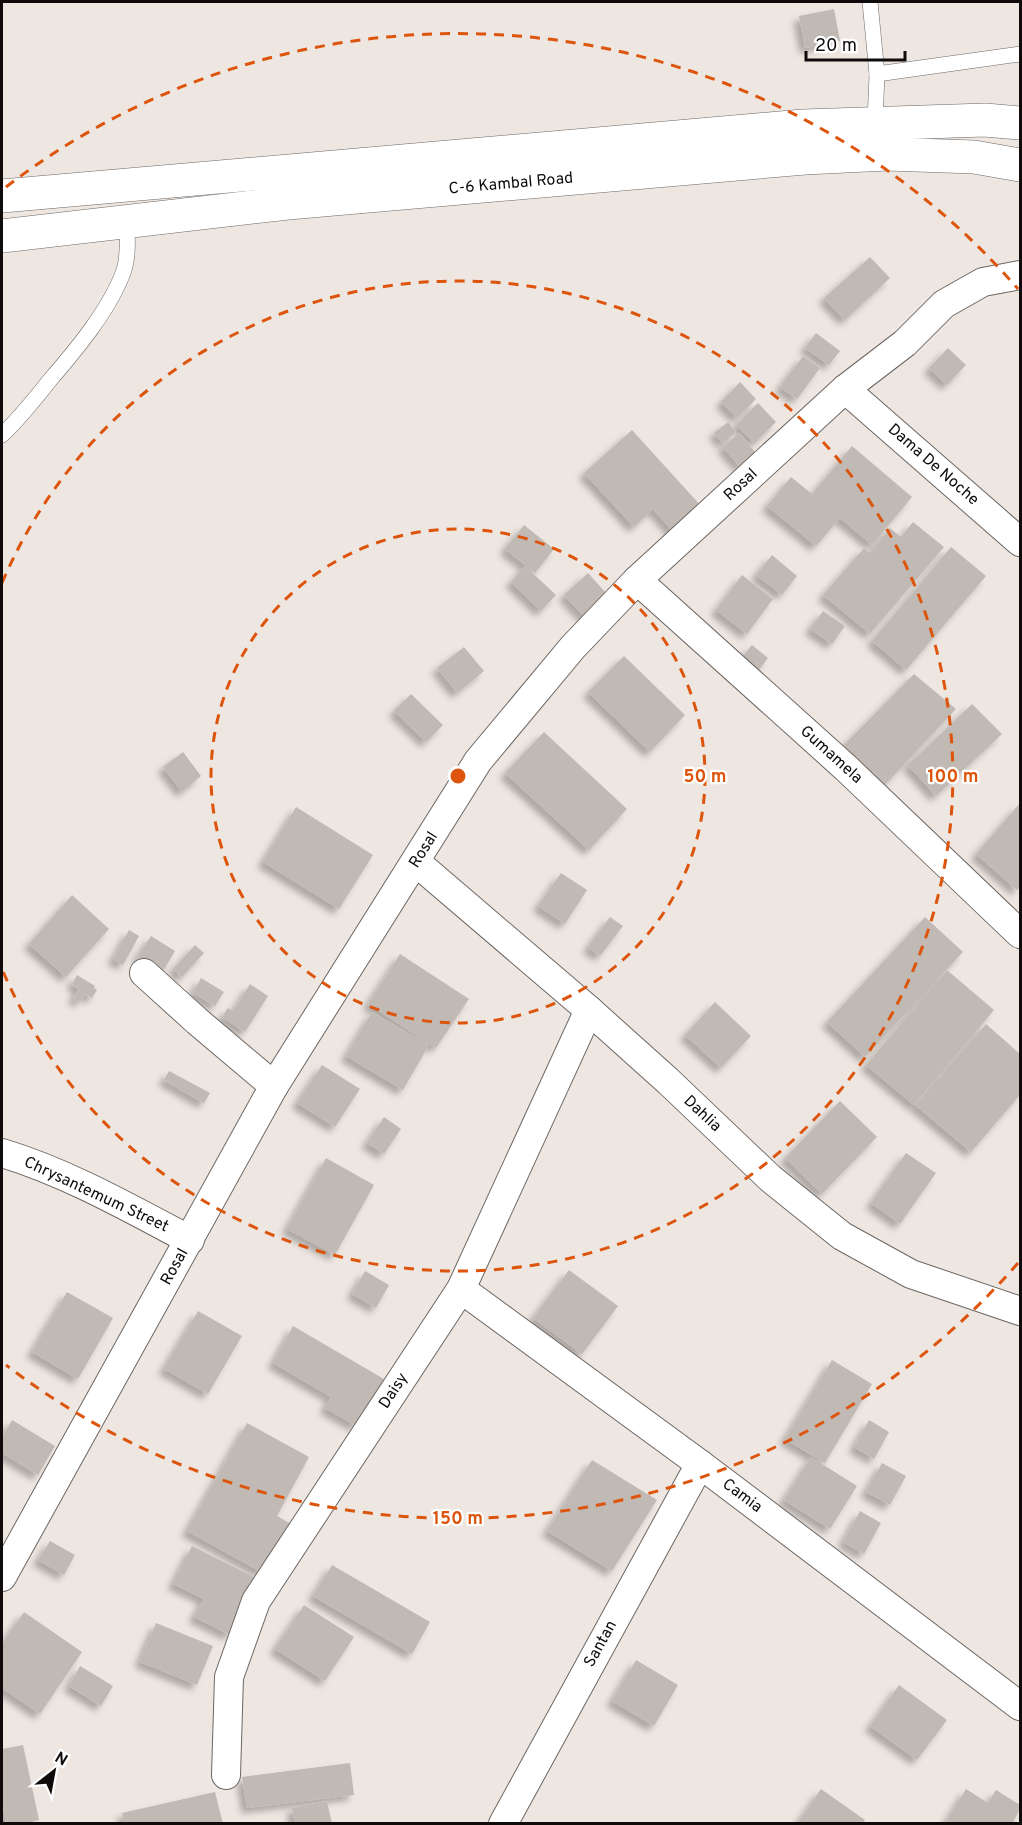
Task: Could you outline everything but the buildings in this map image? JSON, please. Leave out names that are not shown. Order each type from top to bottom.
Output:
[{"type":"main road","name":"C-6 Kambal Road","points":[[2,196],[803,126],[985,120],[1020,123]]},
{"type":"main road","name":"C-6 Kambal Road","points":[[2,236],[300,202],[805,158],[898,154],[975,157],[1020,165]]},
{"type":"street","name":"Rosal","points":[[2,1577],[274,1086],[478,761],[573,647],[637,580],[845,389],[905,343],[944,304],[983,282],[1020,275]]},
{"type":"street","name":"Dama De Noche","points":[[845,389],[1020,542]]},
{"type":"street","name":"Gumamela","points":[[637,580],[846,768],[1020,934]]},
{"type":"street","name":"Dahlia","points":[[416,862],[589,1010],[771,1179],[842,1236],[911,1274],[1020,1311]]},
{"type":"street","points":[[144,973],[274,1086]]},
{"type":"street","name":"Daisy","points":[[226,1775],[229,1677],[256,1601],[461,1288],[589,1010]]},
{"type":"street","name":"Chrysantemum Street","points":[[2,1153],[81,1184],[190,1239]]},
{"type":"street","name":"Camia","points":[[461,1288],[700,1464],[1020,1706]]},
{"type":"street","name":"Santan","points":[[503,1824],[700,1464]]},
{"type":"lane","points":[[870,2],[877,74],[875,123]]},
{"type":"lane","points":[[877,74],[1020,54]]},
{"type":"lane","points":[[2,435],[72,354],[117,288],[124,268],[127,220]]}]
